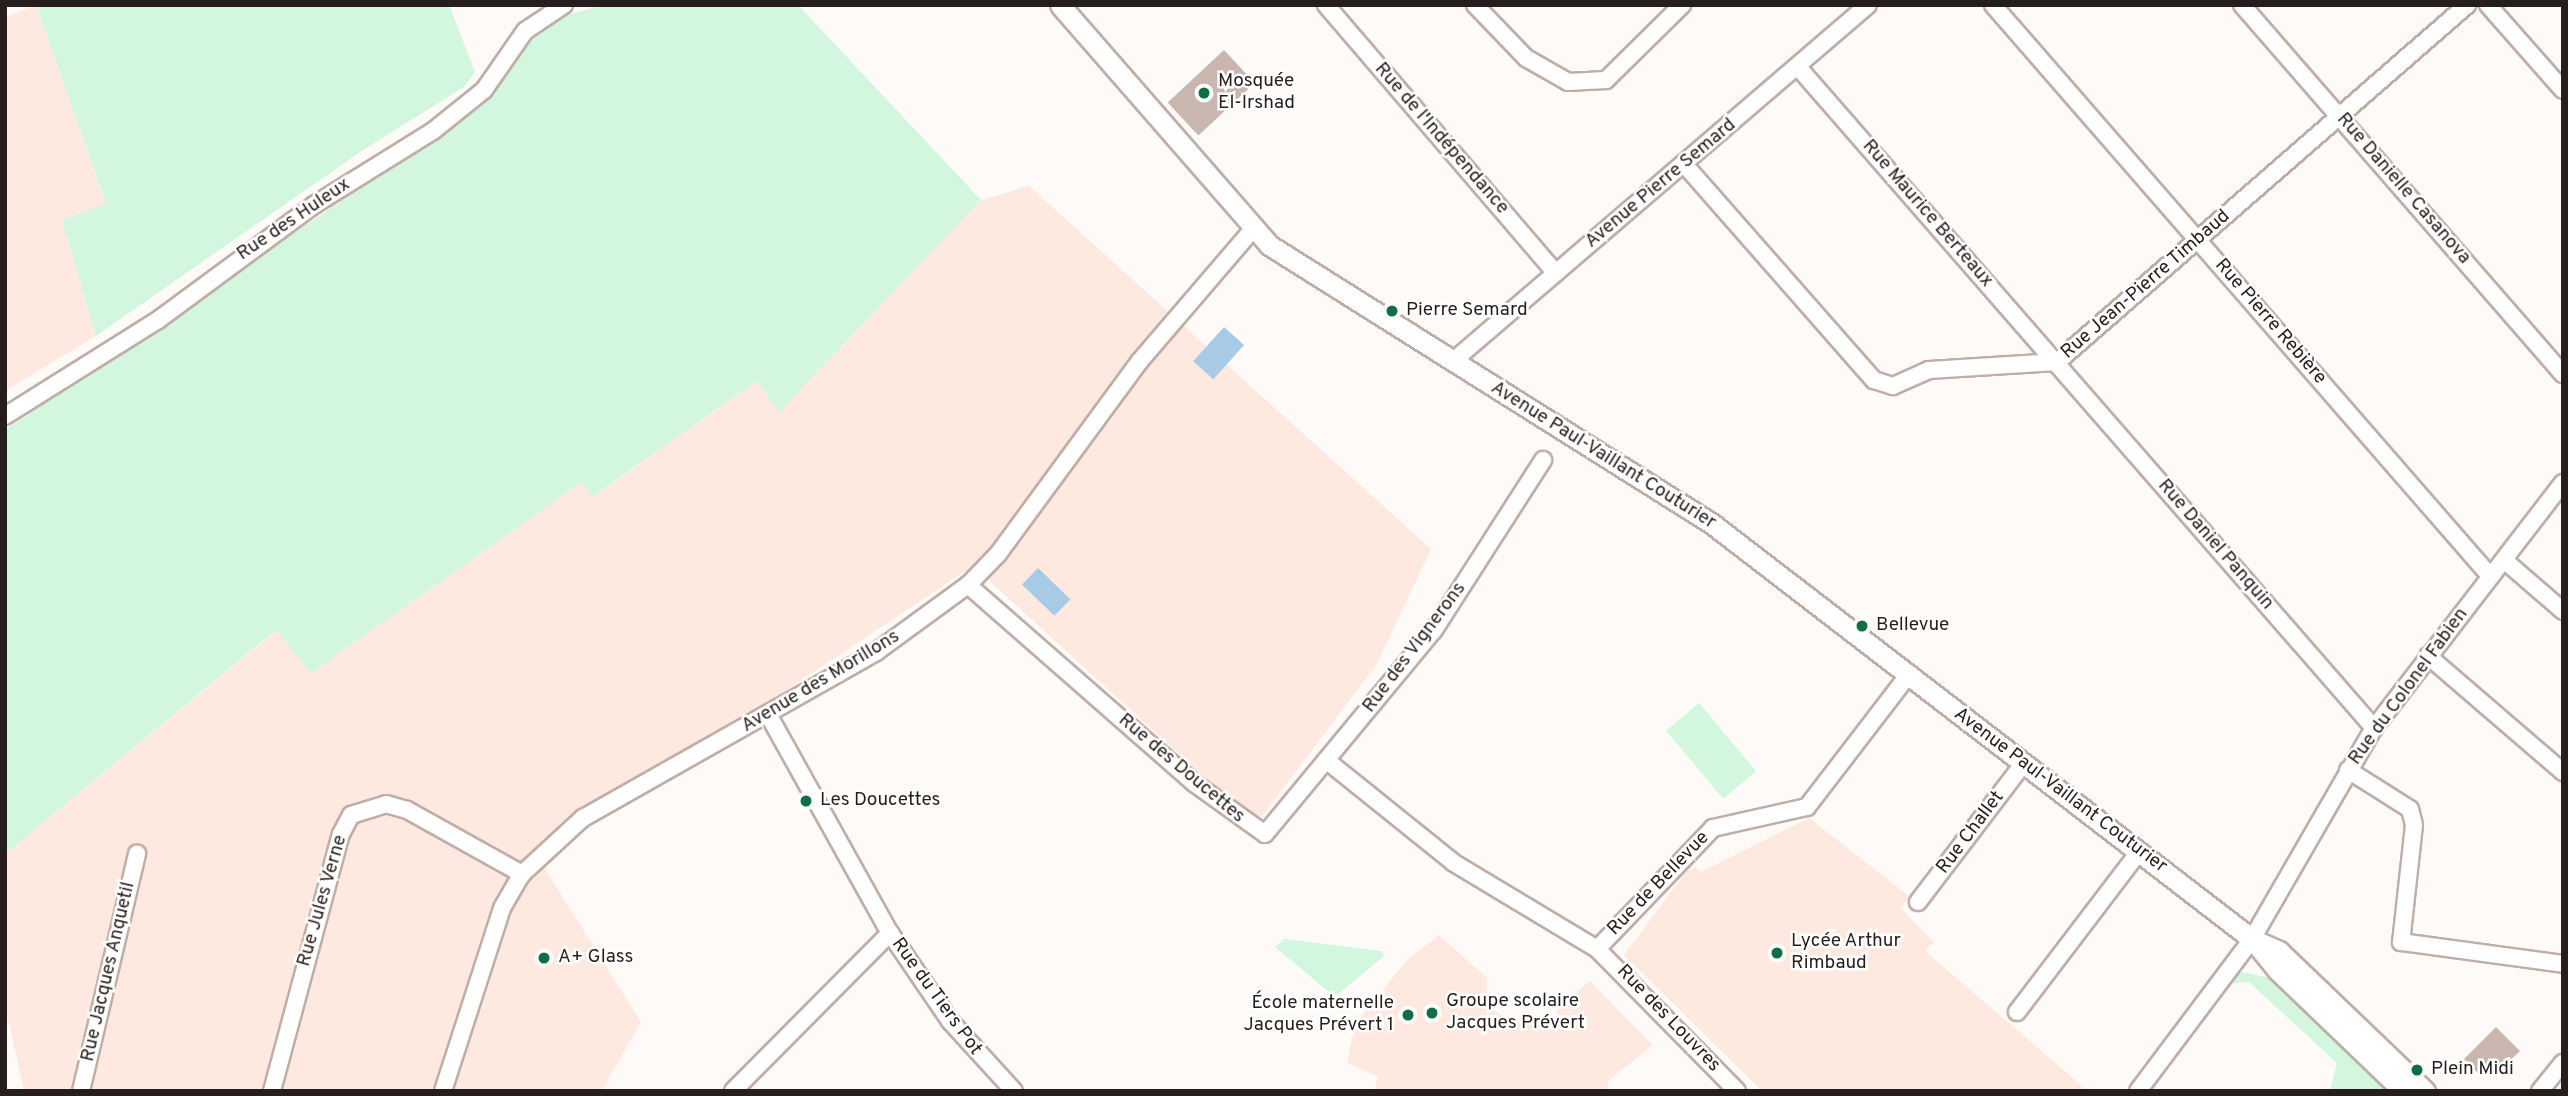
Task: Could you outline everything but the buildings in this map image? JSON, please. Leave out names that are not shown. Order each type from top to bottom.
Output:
[{"type":"street","name":"Rue des Huleux","points":[[5,416],[148,327],[314,205],[433,131],[484,90],[525,31],[564,5]]},
{"type":"street","name":"Avenue Paul-Vaillant Couturier","points":[[1060,5],[1252,230],[1295,264],[1676,497],[2252,939]]},
{"type":"street","name":"Rue de l'Indépendance","points":[[1326,5],[1556,273]]},
{"type":"street","points":[[1475,5],[1526,58],[1568,82],[1606,80],[1682,5]]},
{"type":"street","name":"Avenue Pierre Semard","points":[[1452,362],[1868,5]]},
{"type":"street","name":"Rue Pierre Rebière","points":[[1993,5],[2491,577]]},
{"type":"street","name":"Rue Danielle Casanova","points":[[2242,5],[2563,374]]},
{"type":"street","name":"Rue Jean-Pierre Timbaud","points":[[1684,164],[1874,380],[1893,386],[1929,370],[2057,362],[2342,118],[2467,5]]},
{"type":"street","points":[[2488,5],[2563,90]]},
{"type":"street","name":"Rue Maurice Berteaux","points":[[1798,66],[2057,362]]},
{"type":"street","name":"Avenue des Morillons","points":[[443,1091],[502,908],[522,874],[583,818],[769,716],[876,652],[968,585],[998,554],[1139,362],[1252,230]]},
{"type":"street","name":"Rue Daniel Panquin","points":[[2057,362],[2374,728]]},
{"type":"street","name":"Rue des Vignerons","points":[[1326,760],[1433,631],[1543,460]]},
{"type":"street","name":"Rue du Colonel Fabien","points":[[2138,1091],[2252,939],[2374,728],[2563,483]]},
{"type":"street","points":[[2504,560],[2563,611]]},
{"type":"street","name":"Rue des Doucettes","points":[[968,585],[1259,834],[1265,834],[1326,760]]},
{"type":"street","points":[[2428,656],[2563,772]]},
{"type":"street","name":"Rue de Bellevue","points":[[1597,949],[1713,828],[1807,807],[1909,674]]},
{"type":"street","name":"Rue du Tiers Pot","points":[[769,716],[890,933],[950,1021],[1014,1091]]},
{"type":"street","points":[[1326,760],[1454,863],[1597,949]]},
{"type":"street","name":"Rue Challet","points":[[1918,902],[2024,763]]},
{"type":"street","points":[[2348,770],[2410,809],[2414,825],[2401,942],[2563,964]]},
{"type":"street","name":"Rue Jules Verne","points":[[272,1091],[341,834],[351,815],[386,804],[407,810],[522,874]]},
{"type":"street","points":[[2017,1012],[2139,852]]},
{"type":"street","name":"Rue Jacques Anquetil","points":[[81,1091],[137,854]]},
{"type":"street","points":[[733,1091],[890,933]]},
{"type":"street","points":[[2252,939],[2277,970],[2403,1091]]},
{"type":"street","points":[[2252,939],[2293,963],[2425,1091]]},
{"type":"street","name":"Rue des Louvres","points":[[1597,949],[1737,1091]]},
{"type":"street","points":[[2540,1091],[2563,1063]]},
{"type":"shaded area","points":[[36,5],[106,204],[62,220],[96,336],[5,391],[5,17]]},
{"type":"shaded area","points":[[1029,186],[1431,549],[1377,664],[1256,824],[973,566],[537,856],[641,1022],[602,1091],[24,1091],[5,1006],[5,854],[277,630],[311,673],[582,482],[593,497],[757,381],[780,411],[981,200]]},
{"type":"shaded area","name":"Lycée Arthur Rimbaud","points":[[1809,818],[1909,896],[1901,908],[1934,942],[1925,951],[2088,1091],[1762,1091],[1624,955],[1686,872],[1696,867],[1701,872]]},
{"type":"shaded area","name":"Groupe scolaire Jacques Prévert","points":[[1439,935],[1487,978],[1487,1006],[1511,1020],[1551,1031],[1559,1007],[1590,981],[1653,1045],[1609,1080],[1607,1091],[1374,1091],[1378,1077],[1347,1063],[1355,1024],[1408,959]]},
{"type":"green space","points":[[36,5],[449,5],[475,72],[464,87],[363,150],[96,336],[62,220],[106,203]]},
{"type":"green space","points":[[603,5],[798,5],[981,200],[779,412],[757,381],[592,497],[582,482],[311,673],[276,630],[5,854],[5,430],[485,103],[527,41],[563,16]]},
{"type":"green space","points":[[1699,703],[1756,771],[1723,799],[1666,731]]},
{"type":"green space","points":[[1285,939],[1382,951],[1384,956],[1335,997],[1275,947]]},
{"type":"green space","points":[[2242,972],[2276,979],[2393,1091],[2330,1091],[2337,1063],[2249,982],[2226,984]]},
{"type":"water","points":[[1224,327],[1244,345],[1213,379],[1193,361]]},
{"type":"water","points":[[1038,568],[1070,599],[1054,616],[1022,585]]},
{"type":"place","name":"Mosquée El-Irshad","points":[[1204,93]]},
{"type":"place","name":"Pierre Semard","points":[[1392,311]]},
{"type":"place","name":"Bellevue","points":[[1862,626]]},
{"type":"place","name":"Les Doucettes","points":[[806,801]]},
{"type":"place","name":"Lycée Arthur Rimbaud","points":[[1777,953]]},
{"type":"place","name":"A+ Glass","points":[[544,958]]},
{"type":"place","name":"Groupe scolaire Jacques Prévert","points":[[1432,1013]]},
{"type":"place","name":"École maternelle Jacques Prévert 1","points":[[1408,1015]]},
{"type":"place","name":"Plein Midi","points":[[2417,1070]]}]
